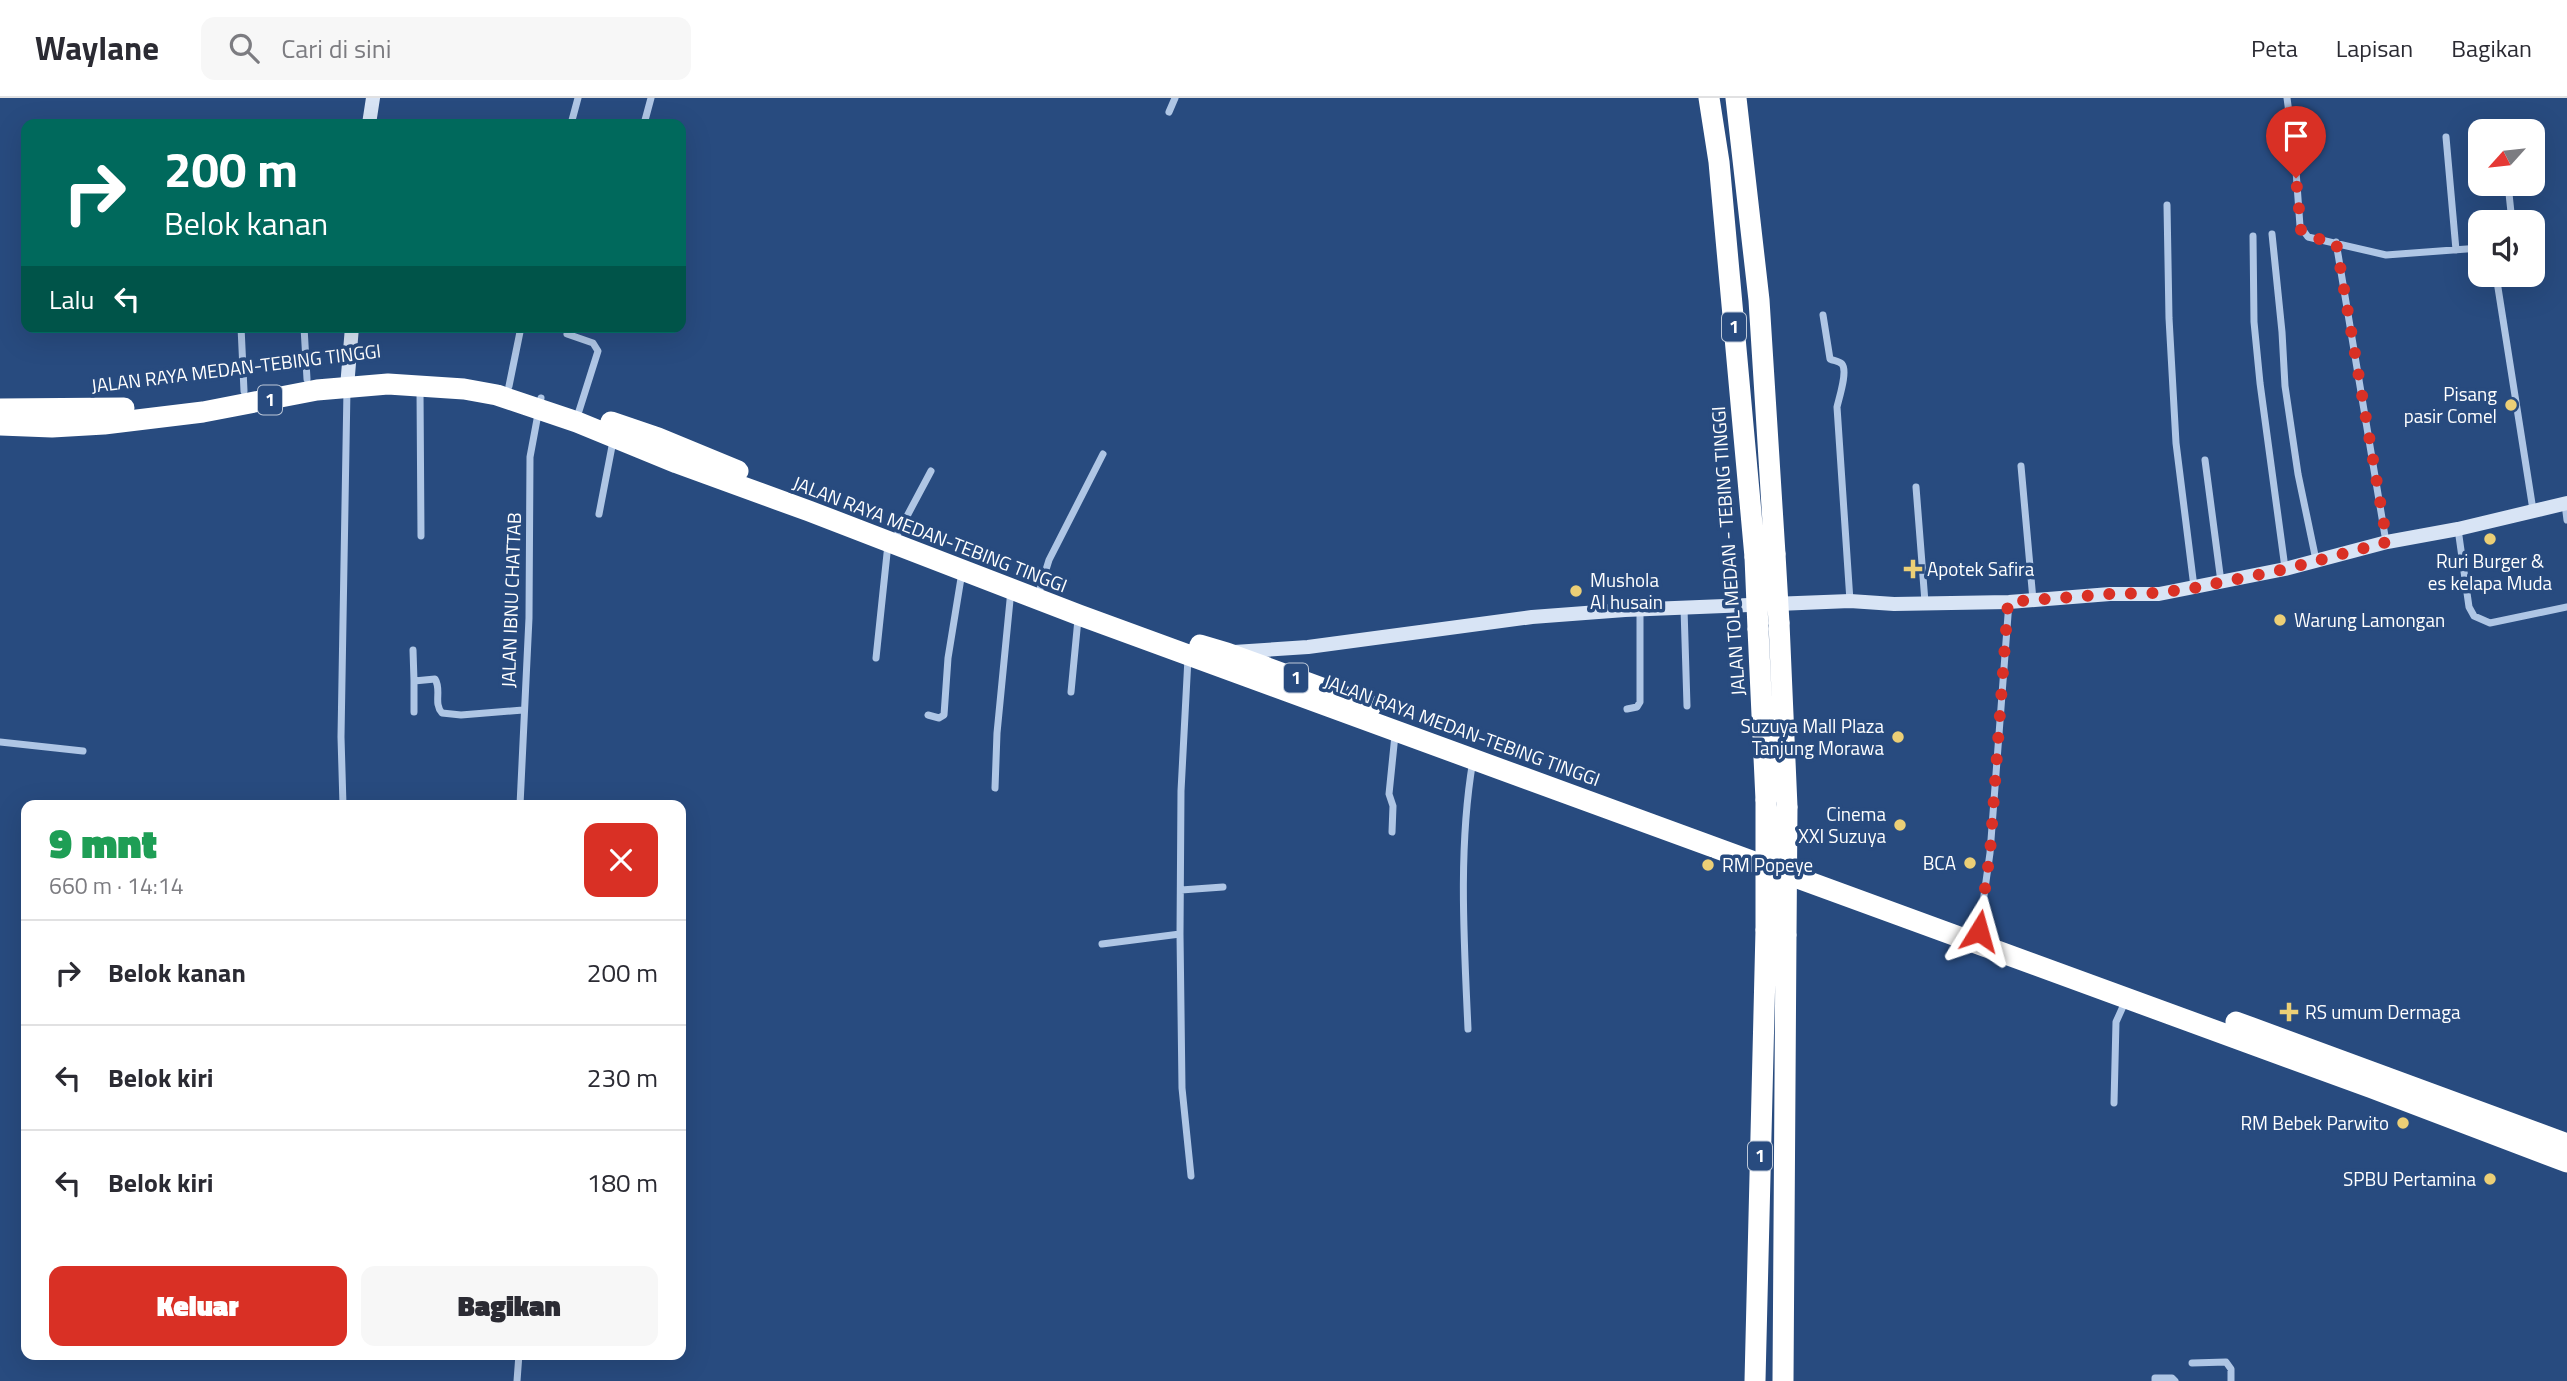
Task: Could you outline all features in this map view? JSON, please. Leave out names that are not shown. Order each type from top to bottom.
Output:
[{"type":"highway","name":"JALAN TOL MEDAN - TEBING TINGGI","points":[[1709,98],[1719,162],[1765,555],[1758,629],[1766,800],[1776,933],[1783,1381]]},
{"type":"highway","name":"1","points":[[1736,98],[1759,300],[1765,555],[1779,623],[1787,807],[1776,933]]},
{"type":"highway","name":"JALAN RAYA MEDAN-TEBING TINGGI","points":[[0,425],[52,427],[104,424],[203,412],[317,390],[349,380],[417,371],[481,379],[509,386],[539,403],[677,463],[1186,641],[1225,660],[1396,731],[2567,1161]]},
{"type":"highway","name":"JALAN RAYA MEDAN-TEBING TINGGI","points":[[0,409],[117,409],[307,379],[475,391],[579,411],[658,438],[1011,590],[1189,654],[1225,660],[1269,659],[1741,847],[2309,1048],[2567,1144]]},
{"type":"highway","name":"JALAN TOL MEDAN - TEBING TINGGI","points":[[1755,1381],[1776,933]]},
{"type":"main road","points":[[370,119],[373,98]]},
{"type":"main road","points":[[349,380],[352,333]]},
{"type":"main road","points":[[1269,659],[1532,617],[1640,609],[1850,601],[1894,604],[2008,602],[2158,593],[2286,569],[2387,542],[2458,529],[2566,503]]},
{"type":"street","points":[[572,119],[578,98]]},
{"type":"street","points":[[645,119],[651,98]]},
{"type":"street","points":[[1169,112],[1175,98]]},
{"type":"street","points":[[2287,98],[2300,226],[2308,237],[2386,255],[2468,249]]},
{"type":"street","points":[[2446,137],[2456,250]]},
{"type":"street","points":[[2167,205],[2169,318],[2176,443],[2194,588]]},
{"type":"street","points":[[2272,234],[2285,386],[2298,474],[2316,560]]},
{"type":"street","points":[[2253,236],[2260,383],[2286,569]]},
{"type":"street","points":[[2336,242],[2387,542]]},
{"type":"street","points":[[2498,287],[2533,510]]},
{"type":"street","points":[[1823,315],[1828,354],[1830,359],[1843,366],[1837,407],[1850,601]]},
{"type":"street","points":[[241,333],[244,391]]},
{"type":"street","points":[[304,333],[307,379]]},
{"type":"street","points":[[509,386],[520,333]]},
{"type":"street","points":[[567,334],[593,343],[598,351],[579,411]]},
{"type":"street","points":[[343,800],[341,737],[349,380]]},
{"type":"street","points":[[420,386],[421,536]]},
{"type":"street","name":"JALAN IBNU CHATTAB","points":[[520,800],[529,618],[530,457],[539,403]]},
{"type":"street","points":[[599,514],[614,437]]},
{"type":"street","points":[[1040,589],[1049,560],[1103,454]]},
{"type":"street","points":[[2205,460],[2221,582]]},
{"type":"street","points":[[2021,466],[2034,601]]},
{"type":"street","points":[[876,658],[893,538],[932,471]]},
{"type":"street","points":[[1916,487],[1926,602]]},
{"type":"street","points":[[2566,503],[2567,520]]},
{"type":"street","points":[[2458,529],[2469,607],[2474,617],[2490,623],[2567,607]]},
{"type":"street","points":[[928,715],[939,719],[944,715],[947,659],[962,571]]},
{"type":"street","points":[[995,788],[997,733],[1011,590]]},
{"type":"street","points":[[1979,931],[1990,853],[2008,602]]},
{"type":"street","points":[[1684,608],[1687,706]]},
{"type":"street","points":[[1627,709],[1637,707],[1640,702],[1640,609]]},
{"type":"street","points":[[1071,692],[1079,615]]},
{"type":"street","points":[[413,649],[414,712]]},
{"type":"street","points":[[1189,654],[1181,790],[1180,934],[1182,1088],[1191,1175]]},
{"type":"street","points":[[414,681],[435,679],[439,686],[437,704],[442,713],[461,715],[523,710]]},
{"type":"street","points":[[1392,832],[1393,806],[1389,794],[1396,731]]},
{"type":"street","points":[[0,742],[83,751]]},
{"type":"street","points":[[1468,1029],[1465,833],[1473,758]]},
{"type":"street","points":[[1181,890],[1223,887]]},
{"type":"street","points":[[1102,944],[1180,934]]},
{"type":"street","points":[[2114,1103],[2116,1022],[2127,998]]},
{"type":"street","points":[[517,1381],[519,1360]]},
{"type":"street","points":[[2192,1363],[2226,1362],[2229,1364],[2231,1381]]},
{"type":"street","points":[[2155,1381],[2155,1378],[2161,1377],[2175,1381]]},
{"type":"place","name":"Pisang pasir Comel","points":[[2511,405]]},
{"type":"place","name":"Ruri Burger & es kelapa Muda","points":[[2490,539]]},
{"type":"place","name":"Apotek Safira","points":[[1913,569]]},
{"type":"place","name":"Mushola Al husain","points":[[1576,591]]},
{"type":"place","name":"Warung Lamongan","points":[[2280,620]]},
{"type":"place","name":"Suzuya Mall Plaza Tanjung Morawa","points":[[1898,737]]},
{"type":"place","name":"Cinema XXI Suzuya","points":[[1900,825]]},
{"type":"place","name":"BCA","points":[[1970,863]]},
{"type":"place","name":"RM Popeye","points":[[1708,865]]},
{"type":"place","name":"RS umum Dermaga","points":[[2289,1012]]},
{"type":"place","name":"RM Bebek Parwito","points":[[2403,1123]]},
{"type":"place","name":"SPBU Pertamina","points":[[2490,1179]]},
{"type":"route","points":[[1979,931],[1990,853],[2008,602],[2158,593],[2194,588],[2286,569],[2387,542],[2336,242],[2308,237],[2301,230],[2296,178]]}]
